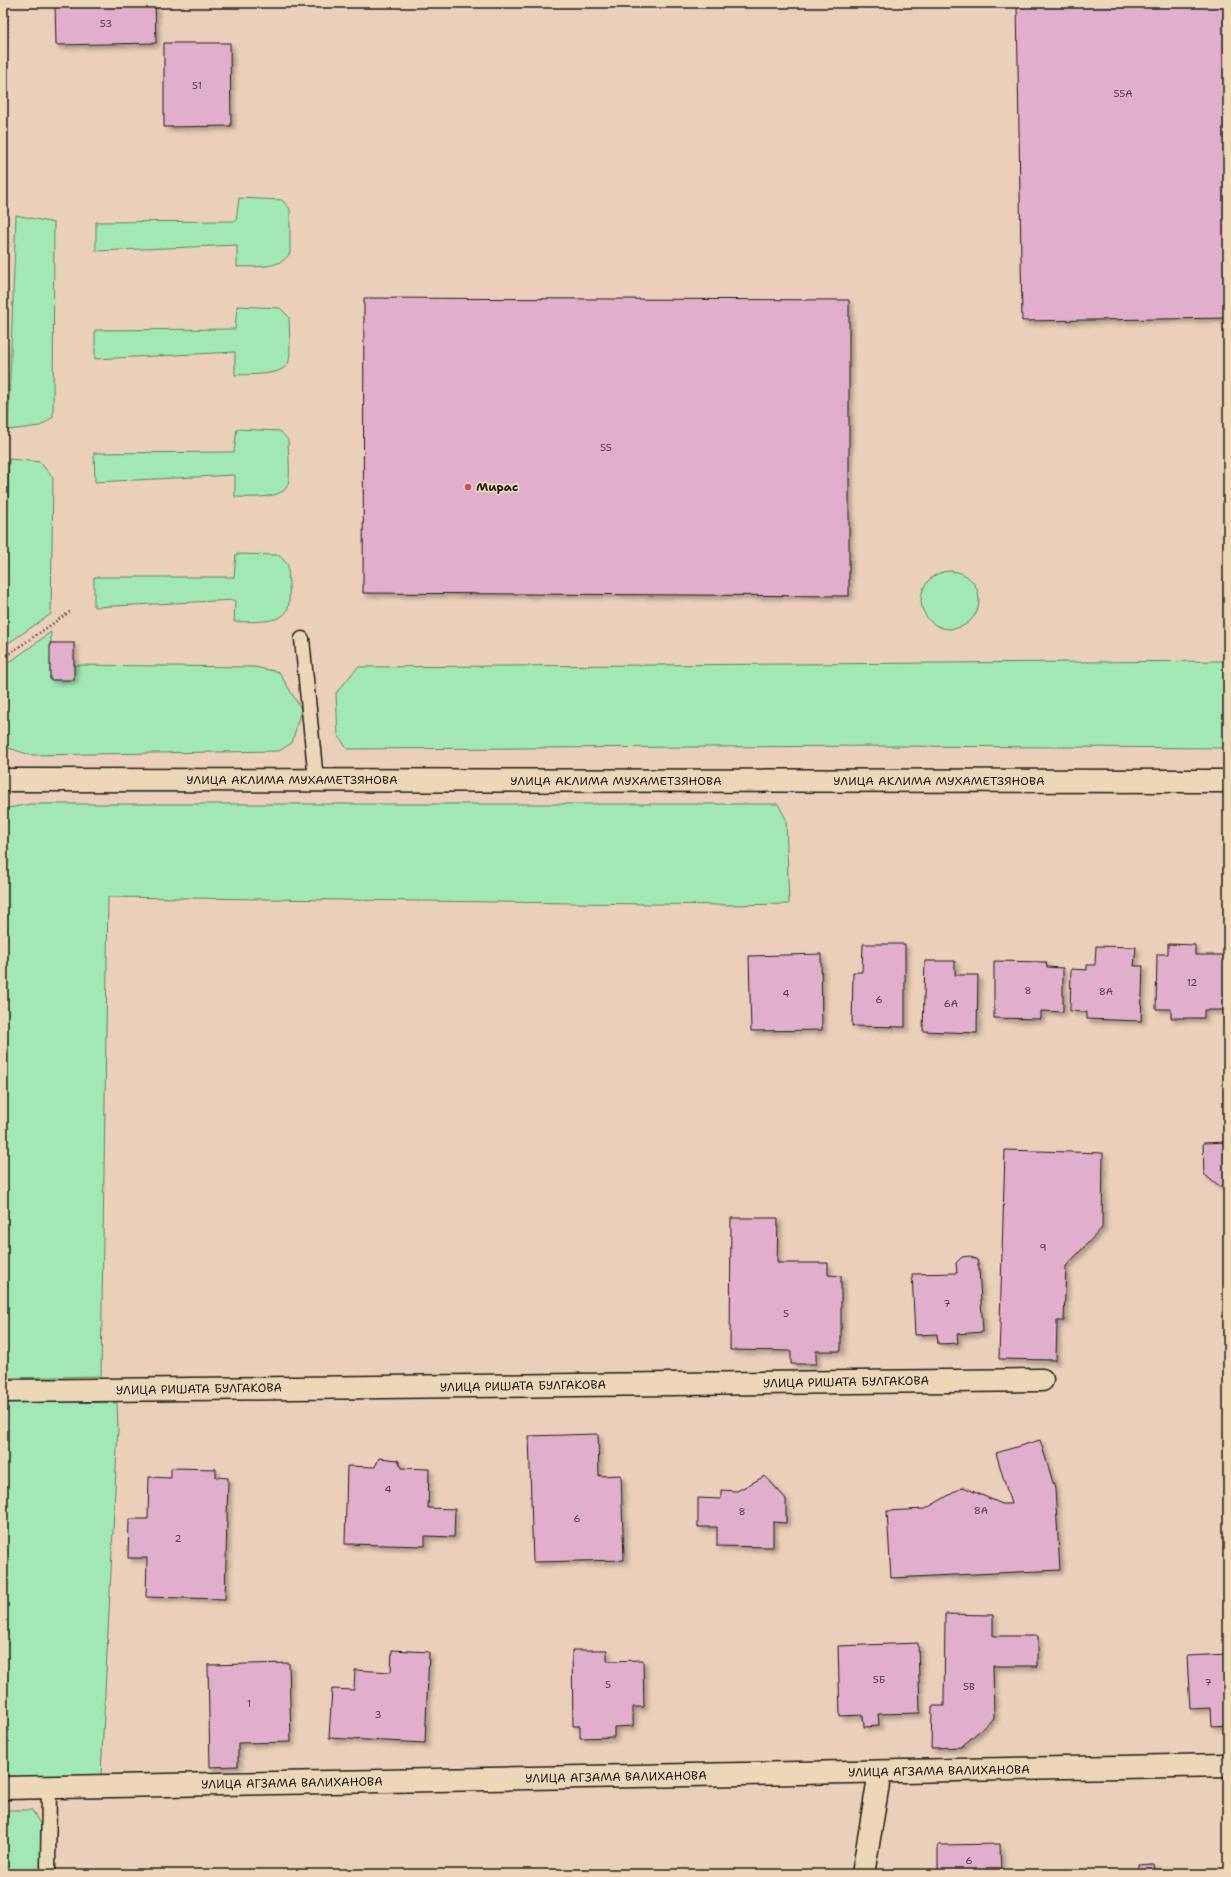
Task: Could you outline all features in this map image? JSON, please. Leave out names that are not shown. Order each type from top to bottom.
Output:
[{"type":"street","name":"УЛИЦА АКЛИМА МУХАМЕТЗЯНОВА","points":[[3,780],[1228,781]]},
{"type":"street","name":"УЛИЦА РИШАТА БУЛГАКОВА","points":[[3,1391],[1042,1380]]},
{"type":"street","name":"УЛИЦА АГЗАМА ВАЛИХАНОВА","points":[[3,1788],[1228,1765]]},
{"type":"street","points":[[863,1874],[880,1772]]},
{"type":"lane","points":[[302,639],[316,780]]},
{"type":"lane","points":[[48,1874],[49,1787]]},
{"type":"path","points":[[3,152],[8,3]]},
{"type":"path","points":[[3,658],[71,611]]},
{"type":"green space","points":[[239,198],[282,200],[290,209],[290,253],[286,258],[273,265],[259,267],[237,267],[237,245],[96,251],[96,222],[236,221]]},
{"type":"green space","points":[[16,215],[54,223],[53,417],[40,426],[8,430]]},
{"type":"green space","points":[[237,306],[280,308],[289,317],[290,357],[286,366],[281,370],[266,374],[235,375],[235,352],[95,359],[95,330],[235,329]]},
{"type":"green space","points":[[237,429],[280,431],[288,440],[289,480],[285,489],[280,493],[256,497],[235,497],[235,475],[95,482],[94,453],[234,452]]},
{"type":"green space","points":[[9,459],[40,462],[53,478],[51,614],[4,646]]},
{"type":"green space","points":[[236,554],[279,555],[288,565],[288,608],[280,617],[273,620],[256,622],[234,622],[235,600],[94,607],[94,577],[234,577]]},
{"type":"green space","points":[[944,571],[956,571],[971,579],[979,594],[979,606],[971,621],[956,629],[944,629],[929,621],[921,606],[921,594],[929,579]]},
{"type":"green space","points":[[51,632],[50,680],[74,665],[254,667],[279,672],[301,709],[292,743],[279,751],[30,755],[3,746],[3,667]]},
{"type":"green space","points":[[1228,661],[1228,748],[888,746],[347,749],[338,735],[336,693],[358,667]]},
{"type":"green space","points":[[30,804],[778,804],[786,819],[789,904],[729,905],[108,897],[101,1376],[3,1378],[3,809]]},
{"type":"green space","points":[[3,1401],[117,1403],[118,1428],[101,1775],[3,1779]]},
{"type":"green space","points":[[3,1810],[32,1810],[43,1829],[43,1874],[3,1874]]},
{"type":"building","points":[[55,3],[155,3],[156,43],[56,45]]},
{"type":"building","points":[[1017,3],[1228,3],[1228,318],[1022,321]]},
{"type":"building","points":[[164,43],[230,43],[231,126],[164,127]]},
{"type":"building","points":[[364,298],[849,300],[849,596],[363,593]]},
{"type":"building","points":[[50,643],[74,643],[74,680],[50,680]]},
{"type":"building","points":[[863,944],[905,944],[905,1027],[852,1026],[853,972],[862,972]]},
{"type":"building","points":[[1168,944],[1195,945],[1195,955],[1228,955],[1228,1010],[1204,1010],[1204,1018],[1171,1018],[1171,1009],[1156,1009],[1157,954],[1168,954]]},
{"type":"building","points":[[1096,946],[1136,947],[1134,966],[1143,966],[1141,1021],[1087,1019],[1087,1012],[1070,1011],[1071,969],[1087,970],[1087,965],[1095,965]]},
{"type":"building","points":[[821,954],[822,1030],[751,1031],[749,956]]},
{"type":"building","points":[[925,961],[955,961],[955,975],[978,975],[977,1033],[923,1031]]},
{"type":"building","points":[[994,961],[1046,962],[1047,967],[1063,968],[1063,1012],[1041,1011],[1041,1019],[994,1018]]},
{"type":"building","points":[[1228,1142],[1228,1186],[1218,1186],[1204,1174],[1203,1143]]},
{"type":"building","points":[[1005,1150],[1103,1153],[1102,1228],[1066,1266],[1064,1321],[1057,1321],[1056,1360],[999,1359]]},
{"type":"building","points":[[731,1218],[778,1218],[777,1263],[828,1263],[828,1275],[841,1276],[841,1351],[816,1351],[816,1364],[791,1364],[791,1351],[730,1350]]},
{"type":"building","points":[[970,1256],[977,1260],[979,1269],[983,1332],[957,1334],[958,1343],[938,1344],[937,1334],[915,1335],[912,1274],[957,1273],[956,1263],[962,1257]]},
{"type":"building","points":[[598,1434],[599,1476],[621,1475],[624,1560],[533,1562],[529,1436]]},
{"type":"building","points":[[1040,1440],[1055,1489],[1060,1570],[891,1578],[887,1511],[925,1509],[963,1487],[1002,1504],[1011,1504],[996,1453]]},
{"type":"building","points":[[379,1458],[398,1460],[402,1468],[429,1469],[428,1508],[455,1509],[454,1537],[425,1536],[425,1546],[345,1544],[347,1466],[375,1467]]},
{"type":"building","points":[[171,1468],[216,1469],[216,1477],[228,1478],[225,1599],[146,1597],[147,1558],[128,1558],[129,1519],[148,1519],[149,1477],[171,1478]]},
{"type":"building","points":[[765,1476],[786,1499],[786,1523],[773,1522],[773,1547],[717,1546],[717,1527],[698,1527],[698,1498],[721,1499],[721,1490],[737,1491]]},
{"type":"building","points":[[945,1614],[993,1615],[993,1636],[1038,1636],[1038,1666],[993,1666],[994,1718],[961,1747],[931,1748],[932,1706],[944,1706]]},
{"type":"building","points":[[918,1643],[920,1713],[878,1714],[879,1726],[864,1727],[863,1715],[840,1716],[838,1646]]},
{"type":"building","points":[[392,1650],[429,1652],[425,1743],[329,1738],[332,1689],[354,1690],[355,1670],[391,1672]]},
{"type":"building","points":[[572,1650],[607,1650],[607,1661],[643,1660],[644,1707],[633,1707],[633,1726],[614,1727],[614,1737],[580,1738],[580,1726],[573,1726]]},
{"type":"building","points":[[1228,1654],[1228,1725],[1212,1726],[1211,1708],[1190,1709],[1187,1656]]},
{"type":"building","points":[[289,1663],[291,1742],[238,1743],[238,1766],[210,1767],[208,1665]]},
{"type":"building","points":[[1000,1844],[1001,1874],[938,1874],[938,1845]]},
{"type":"building","points":[[1154,1864],[1155,1872],[1186,1871],[1186,1874],[1123,1874],[1139,1873],[1139,1865]]},
{"type":"place","name":"Мирас","points":[[468,487]]}]
